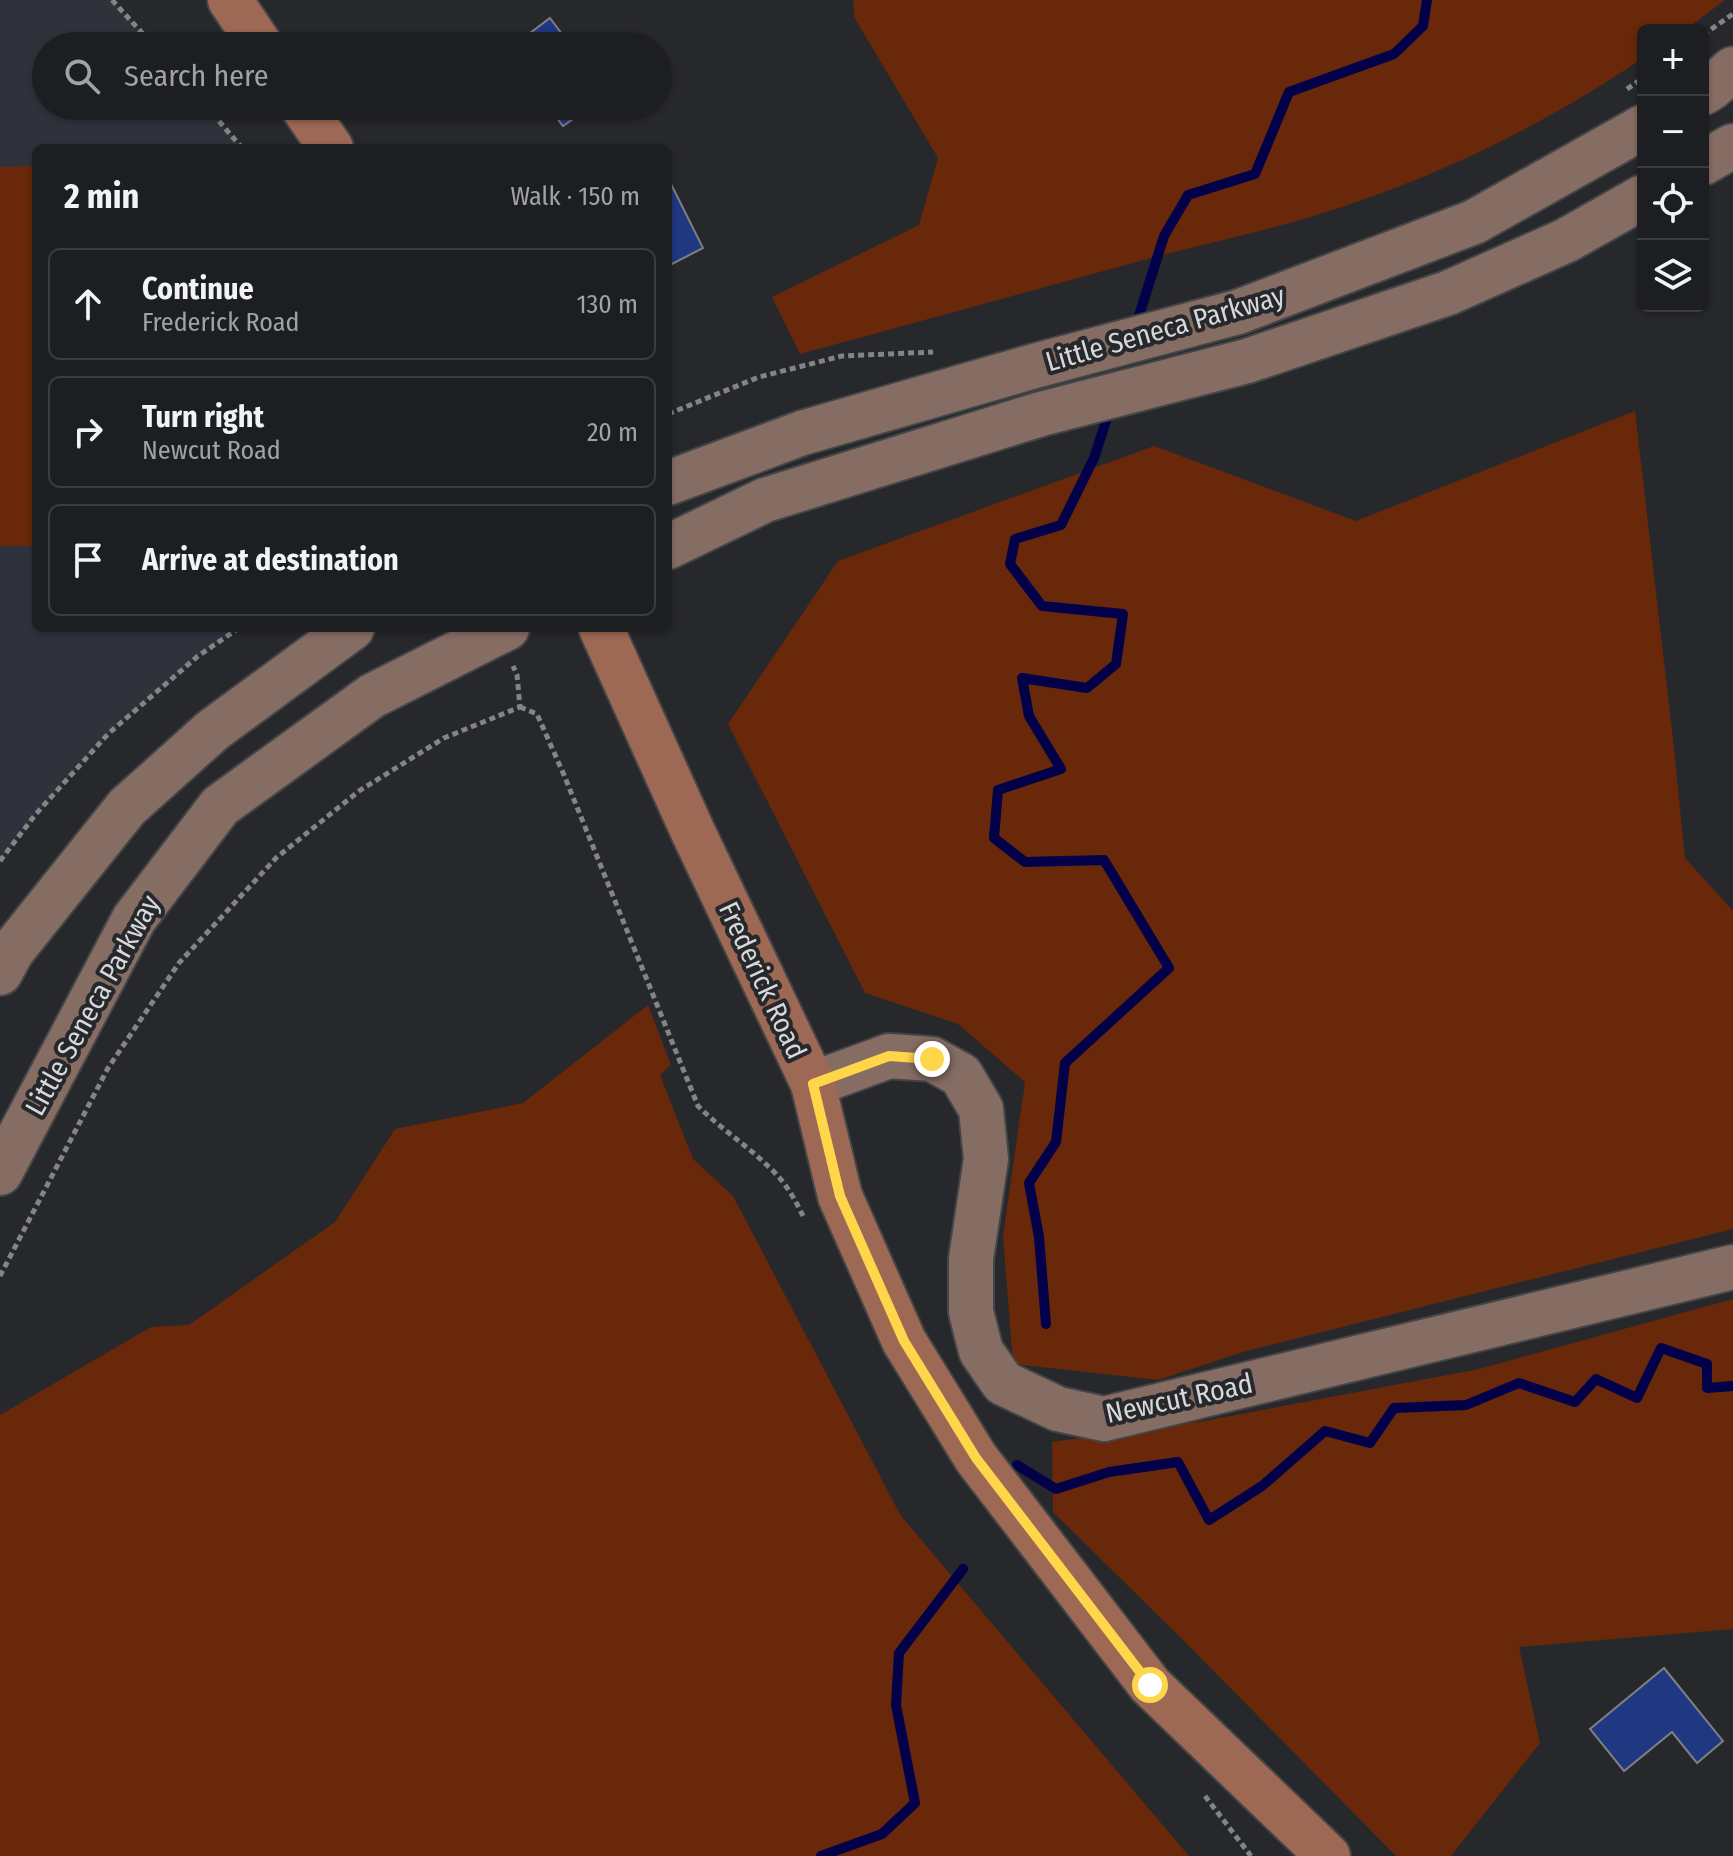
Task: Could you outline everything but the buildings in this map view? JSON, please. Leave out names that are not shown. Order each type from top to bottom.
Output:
[{"type":"main road","points":[[230,0],[252,32]]},
{"type":"main road","points":[[312,120],[328,144]]},
{"type":"main road","name":"Frederick Road","points":[[603,632],[693,832],[813,1084],[840,1196],[904,1341],[976,1458],[1150,1685],[1328,1856]]},
{"type":"street","points":[[1709,88],[1733,69]]},
{"type":"street","name":"Little Seneca Parkway","points":[[672,482],[802,433],[1038,365],[1238,312],[1474,222],[1637,130]]},
{"type":"street","points":[[1709,160],[1733,146]]},
{"type":"street","name":"Little Seneca Parkway","points":[[672,545],[765,500],[1041,414],[1247,361],[1448,293],[1567,240],[1637,200]]},
{"type":"street","points":[[0,973],[12,951],[127,807],[213,730],[347,632]]},
{"type":"street","name":"Little Seneca Parkway","points":[[0,1173],[134,919],[220,806],[372,696],[499,632]]},
{"type":"street","name":"Newcut Road","points":[[813,1084],[889,1056],[932,1059],[961,1075],[981,1109],[986,1159],[971,1259],[971,1312],[981,1351],[1003,1383],[1058,1409],[1104,1419],[1733,1267]]},
{"type":"path","points":[[112,0],[141,32]]},
{"type":"path","points":[[1709,31],[1733,14]]},
{"type":"path","points":[[218,120],[239,144]]},
{"type":"path","points":[[672,412],[759,377],[842,356],[944,352]]},
{"type":"path","points":[[0,861],[35,815],[108,734],[198,656],[233,632]]},
{"type":"path","points":[[517,675],[520,707]]},
{"type":"path","points":[[0,1276],[108,1068],[179,963],[276,858],[359,791],[444,738],[520,707],[537,714],[698,1106],[771,1169],[793,1196],[805,1221]]},
{"type":"shaded area","points":[[0,0],[112,0],[141,32],[32,32],[32,120],[218,120],[239,144],[32,144],[32,632],[233,632],[198,656],[108,734],[35,815],[0,861]]},
{"type":"shaded area","points":[[853,0],[1725,0],[1693,24],[1637,24],[1637,62],[1524,129],[1397,187],[1290,223],[800,354],[772,297],[919,225],[938,158],[854,17]]},
{"type":"shaded area","points":[[32,166],[32,546],[0,546],[0,167]]},
{"type":"shaded area","points":[[1635,411],[1685,858],[1733,911],[1733,1229],[1246,1351],[1158,1380],[1013,1364],[1003,1236],[1025,1082],[958,1024],[865,993],[728,724],[838,561],[1154,446],[1356,521]]},
{"type":"shaded area","points":[[648,1005],[671,1065],[660,1075],[693,1159],[733,1196],[901,1516],[1189,1856],[0,1856],[0,1415],[151,1327],[189,1325],[335,1222],[395,1129],[523,1103]]},
{"type":"shaded area","points":[[1733,1299],[1733,1629],[1519,1647],[1540,1743],[1451,1856],[1396,1856],[1053,1512],[1052,1442],[1204,1421],[1479,1369]]},
{"type":"waterway","points":[[1136,325],[1164,236],[1188,195],[1255,174],[1289,92],[1394,54],[1423,26],[1427,0]]},
{"type":"waterway","points":[[1046,1324],[1039,1237],[1029,1183],[1056,1142],[1065,1063],[1169,968],[1104,860],[1025,862],[994,838],[998,790],[1061,769],[1029,716],[1022,678],[1087,688],[1116,664],[1123,614],[1042,606],[1010,564],[1015,539],[1061,525],[1094,458],[1110,409]]},
{"type":"waterway","points":[[1017,1465],[1056,1489],[1109,1472],[1178,1462],[1209,1520],[1262,1486],[1325,1431],[1370,1443],[1394,1408],[1466,1405],[1519,1383],[1575,1402],[1596,1379],[1637,1398],[1661,1348],[1707,1364],[1707,1388],[1733,1386]]},
{"type":"waterway","points":[[821,1856],[882,1834],[915,1803],[896,1705],[899,1653],[963,1569]]},
{"type":"route","points":[[932,1059],[889,1056],[813,1084],[840,1196],[904,1341],[976,1458],[1150,1685]]}]
